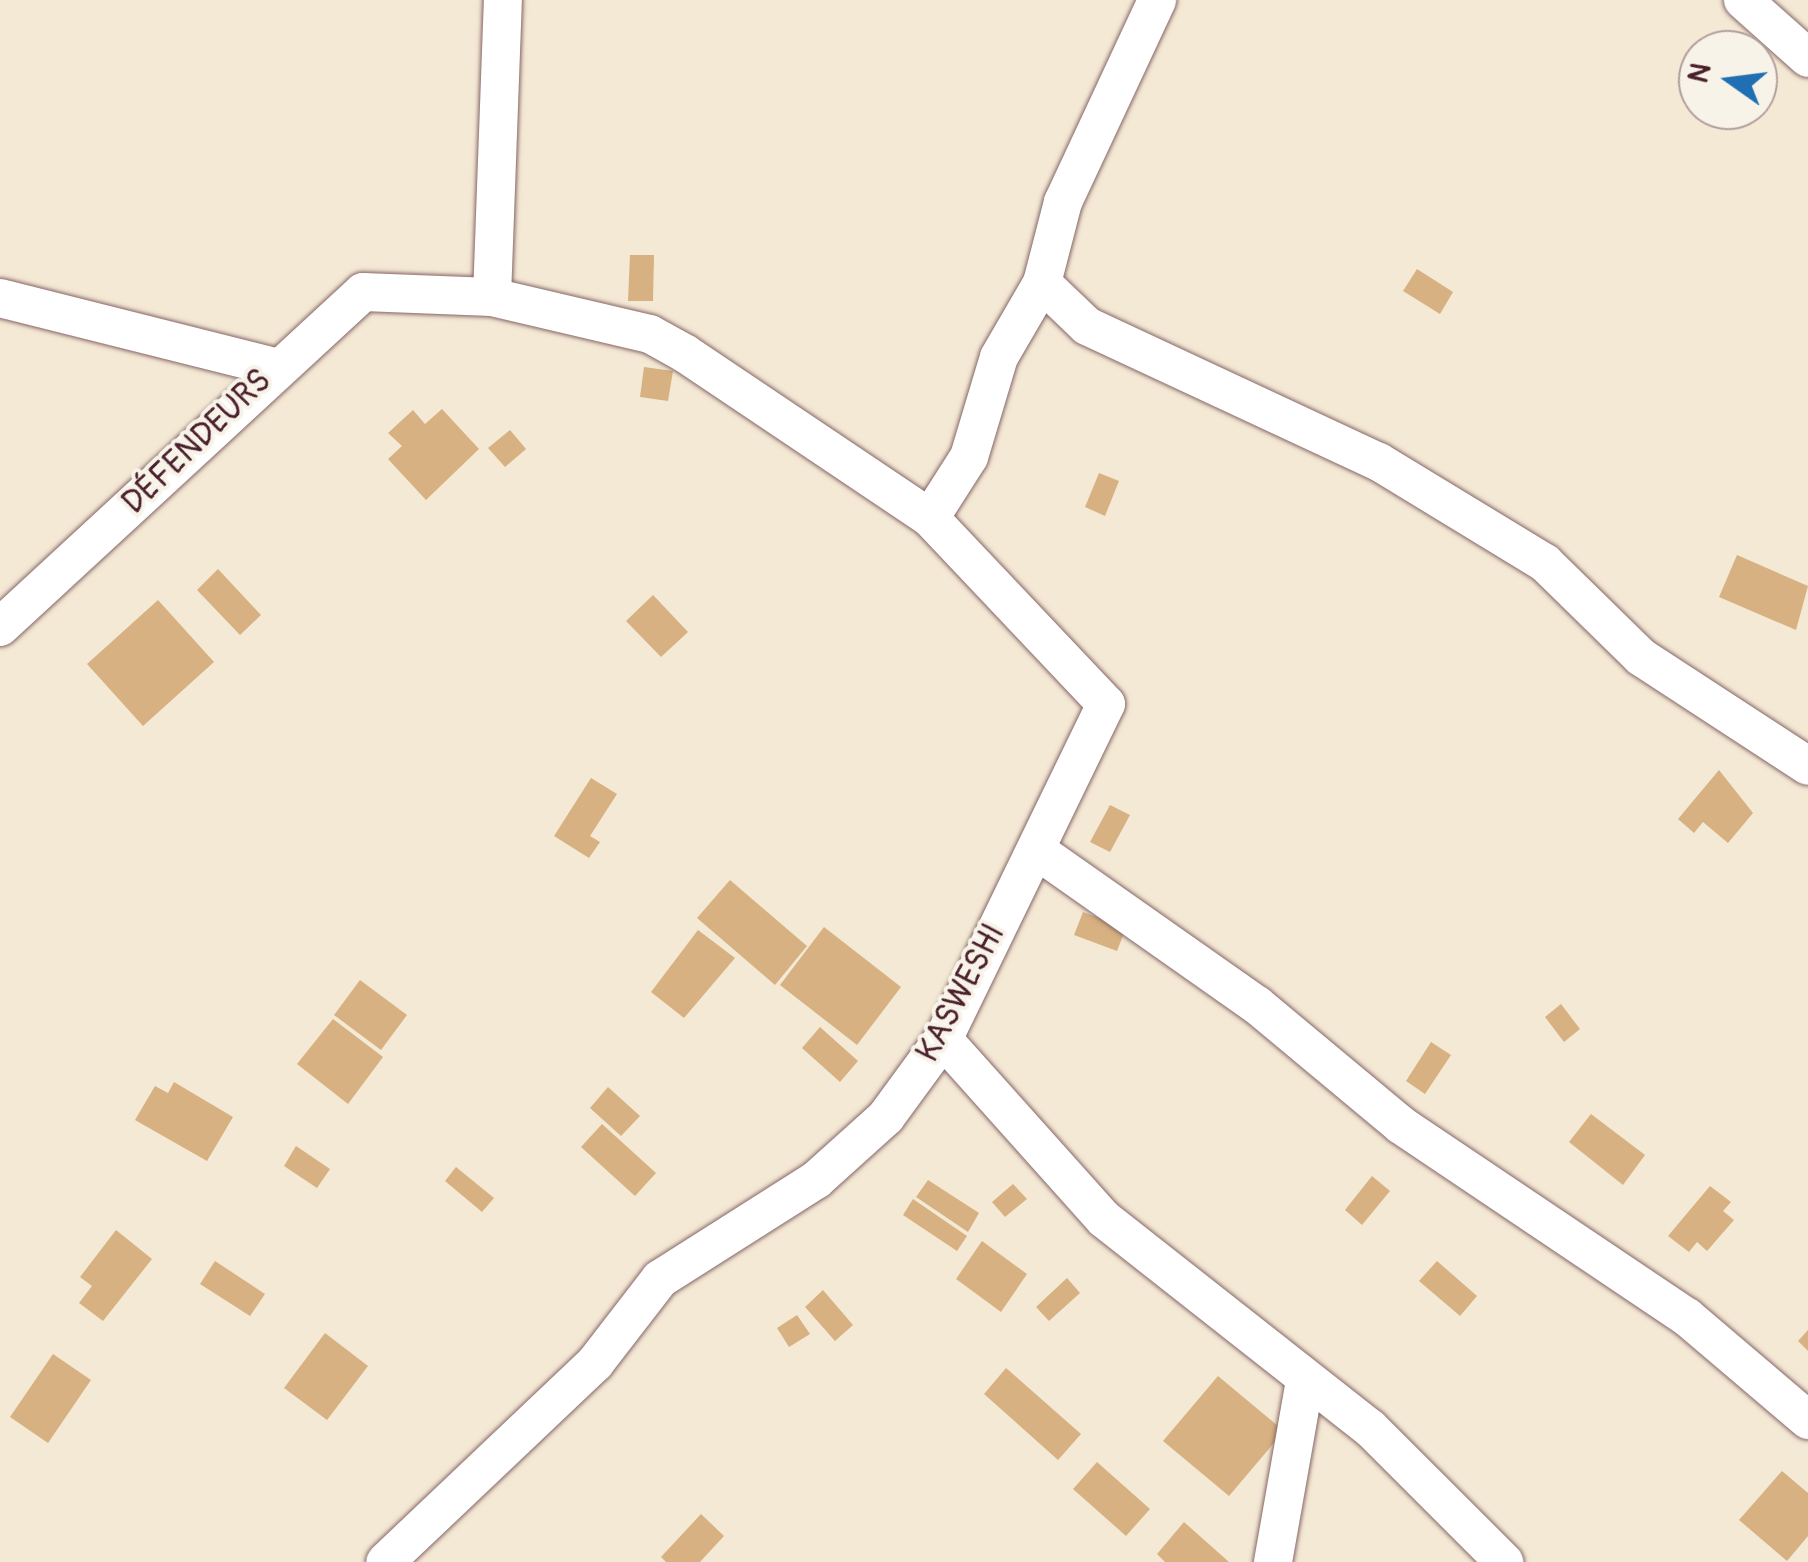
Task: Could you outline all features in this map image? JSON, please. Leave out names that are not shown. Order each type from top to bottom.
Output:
[{"type":"street","points":[[492,298],[504,0]]},
{"type":"street","points":[[279,368],[363,292],[492,298],[650,334],[930,518],[969,457],[1000,357],[1042,284],[1063,202],[1157,0]]},
{"type":"street","points":[[1743,0],[1801,35]]},
{"type":"street","points":[[1042,284],[1087,326],[1379,462],[1545,563],[1640,656],[1808,766]]},
{"type":"street","name":"DÉFENDEURS","points":[[0,298],[279,368]]},
{"type":"street","name":"DÉFENDEURS","points":[[0,627],[279,368]]},
{"type":"street","name":"KASWESHI","points":[[385,1562],[596,1362],[660,1279],[853,1149],[944,1039],[1038,852],[1106,704],[930,518]]},
{"type":"street","points":[[1038,852],[1257,1006],[1401,1125],[1688,1317],[1808,1420]]},
{"type":"street","points":[[944,1039],[1104,1219],[1410,1463],[1504,1562]]},
{"type":"street","points":[[1274,1562],[1305,1380]]},
{"type":"building","points":[[630,255],[654,255],[653,301],[628,301]]},
{"type":"building","points":[[1417,269],[1453,292],[1440,314],[1403,291]]},
{"type":"building","points":[[644,367],[673,371],[668,401],[640,397]]},
{"type":"building","points":[[442,409],[479,449],[426,500],[388,459],[402,446],[388,433],[413,410],[425,424]]},
{"type":"building","points":[[510,430],[526,449],[505,467],[488,448]]},
{"type":"building","points":[[1099,473],[1119,481],[1105,516],[1085,507]]},
{"type":"building","points":[[1737,555],[1808,586],[1796,630],[1719,597]]},
{"type":"building","points":[[218,569],[261,615],[240,635],[197,590]]},
{"type":"building","points":[[653,595],[688,632],[661,657],[626,621]]},
{"type":"building","points":[[158,600],[214,662],[143,726],[87,664]]},
{"type":"building","points":[[1719,770],[1753,813],[1728,843],[1703,822],[1694,833],[1678,819]]},
{"type":"building","points":[[591,778],[617,794],[590,836],[600,842],[589,858],[554,836]]},
{"type":"building","points":[[1110,805],[1130,815],[1110,852],[1090,842]]},
{"type":"building","points":[[730,880],[807,946],[775,985],[697,918]]},
{"type":"building","points":[[1083,912],[1126,928],[1117,951],[1074,935]]},
{"type":"building","points":[[824,927],[901,987],[857,1045],[780,985]]},
{"type":"building","points":[[698,930],[735,958],[684,1018],[651,992]]},
{"type":"building","points":[[360,980],[407,1015],[381,1050],[334,1015]]},
{"type":"building","points":[[1561,1004],[1580,1029],[1564,1042],[1545,1017]]},
{"type":"building","points":[[333,1019],[383,1057],[348,1104],[297,1064]]},
{"type":"building","points":[[820,1027],[858,1061],[840,1082],[802,1048]]},
{"type":"building","points":[[1431,1042],[1451,1055],[1425,1094],[1406,1081]]},
{"type":"building","points":[[174,1082],[233,1117],[207,1161],[135,1120],[155,1086],[168,1093]]},
{"type":"building","points":[[608,1087],[640,1116],[621,1136],[590,1108]]},
{"type":"building","points":[[1591,1114],[1645,1155],[1623,1185],[1569,1142]]},
{"type":"building","points":[[602,1124],[656,1173],[635,1196],[581,1147]]},
{"type":"building","points":[[296,1146],[330,1169],[317,1188],[284,1166]]},
{"type":"building","points":[[456,1167],[494,1198],[482,1212],[445,1181]]},
{"type":"building","points":[[1372,1176],[1390,1191],[1362,1225],[1345,1210]]},
{"type":"building","points":[[928,1180],[979,1213],[968,1232],[916,1197]]},
{"type":"building","points":[[1013,1184],[1027,1199],[1005,1217],[992,1202]]},
{"type":"building","points":[[1710,1186],[1731,1202],[1723,1211],[1734,1220],[1707,1251],[1697,1242],[1689,1252],[1668,1236]]},
{"type":"building","points":[[913,1199],[967,1236],[957,1251],[903,1215]]},
{"type":"building","points":[[116,1230],[152,1259],[103,1321],[79,1303],[92,1286],[80,1277]]},
{"type":"building","points":[[982,1241],[1027,1274],[1001,1312],[956,1279]]},
{"type":"building","points":[[215,1261],[265,1294],[250,1316],[200,1284]]},
{"type":"building","points":[[1437,1261],[1477,1296],[1460,1316],[1419,1281]]},
{"type":"building","points":[[1067,1278],[1080,1293],[1049,1321],[1036,1307]]},
{"type":"building","points":[[823,1290],[853,1325],[835,1341],[805,1307]]},
{"type":"building","points":[[797,1315],[810,1334],[789,1347],[777,1328]]},
{"type":"building","points":[[1808,1330],[1808,1351],[1798,1341]]},
{"type":"building","points":[[325,1333],[368,1366],[327,1420],[284,1388]]},
{"type":"building","points":[[53,1354],[91,1380],[48,1443],[10,1417]]},
{"type":"building","points":[[1006,1368],[1081,1434],[1058,1460],[984,1394]]},
{"type":"building","points":[[1218,1376],[1284,1431],[1229,1496],[1163,1441]]},
{"type":"building","points":[[1097,1462],[1150,1509],[1126,1536],[1073,1489]]},
{"type":"building","points":[[1782,1471],[1808,1493],[1808,1536],[1787,1561],[1739,1520]]},
{"type":"building","points":[[701,1514],[724,1536],[700,1562],[666,1562],[661,1557]]},
{"type":"building","points":[[1184,1522],[1229,1562],[1165,1562],[1157,1554]]}]
